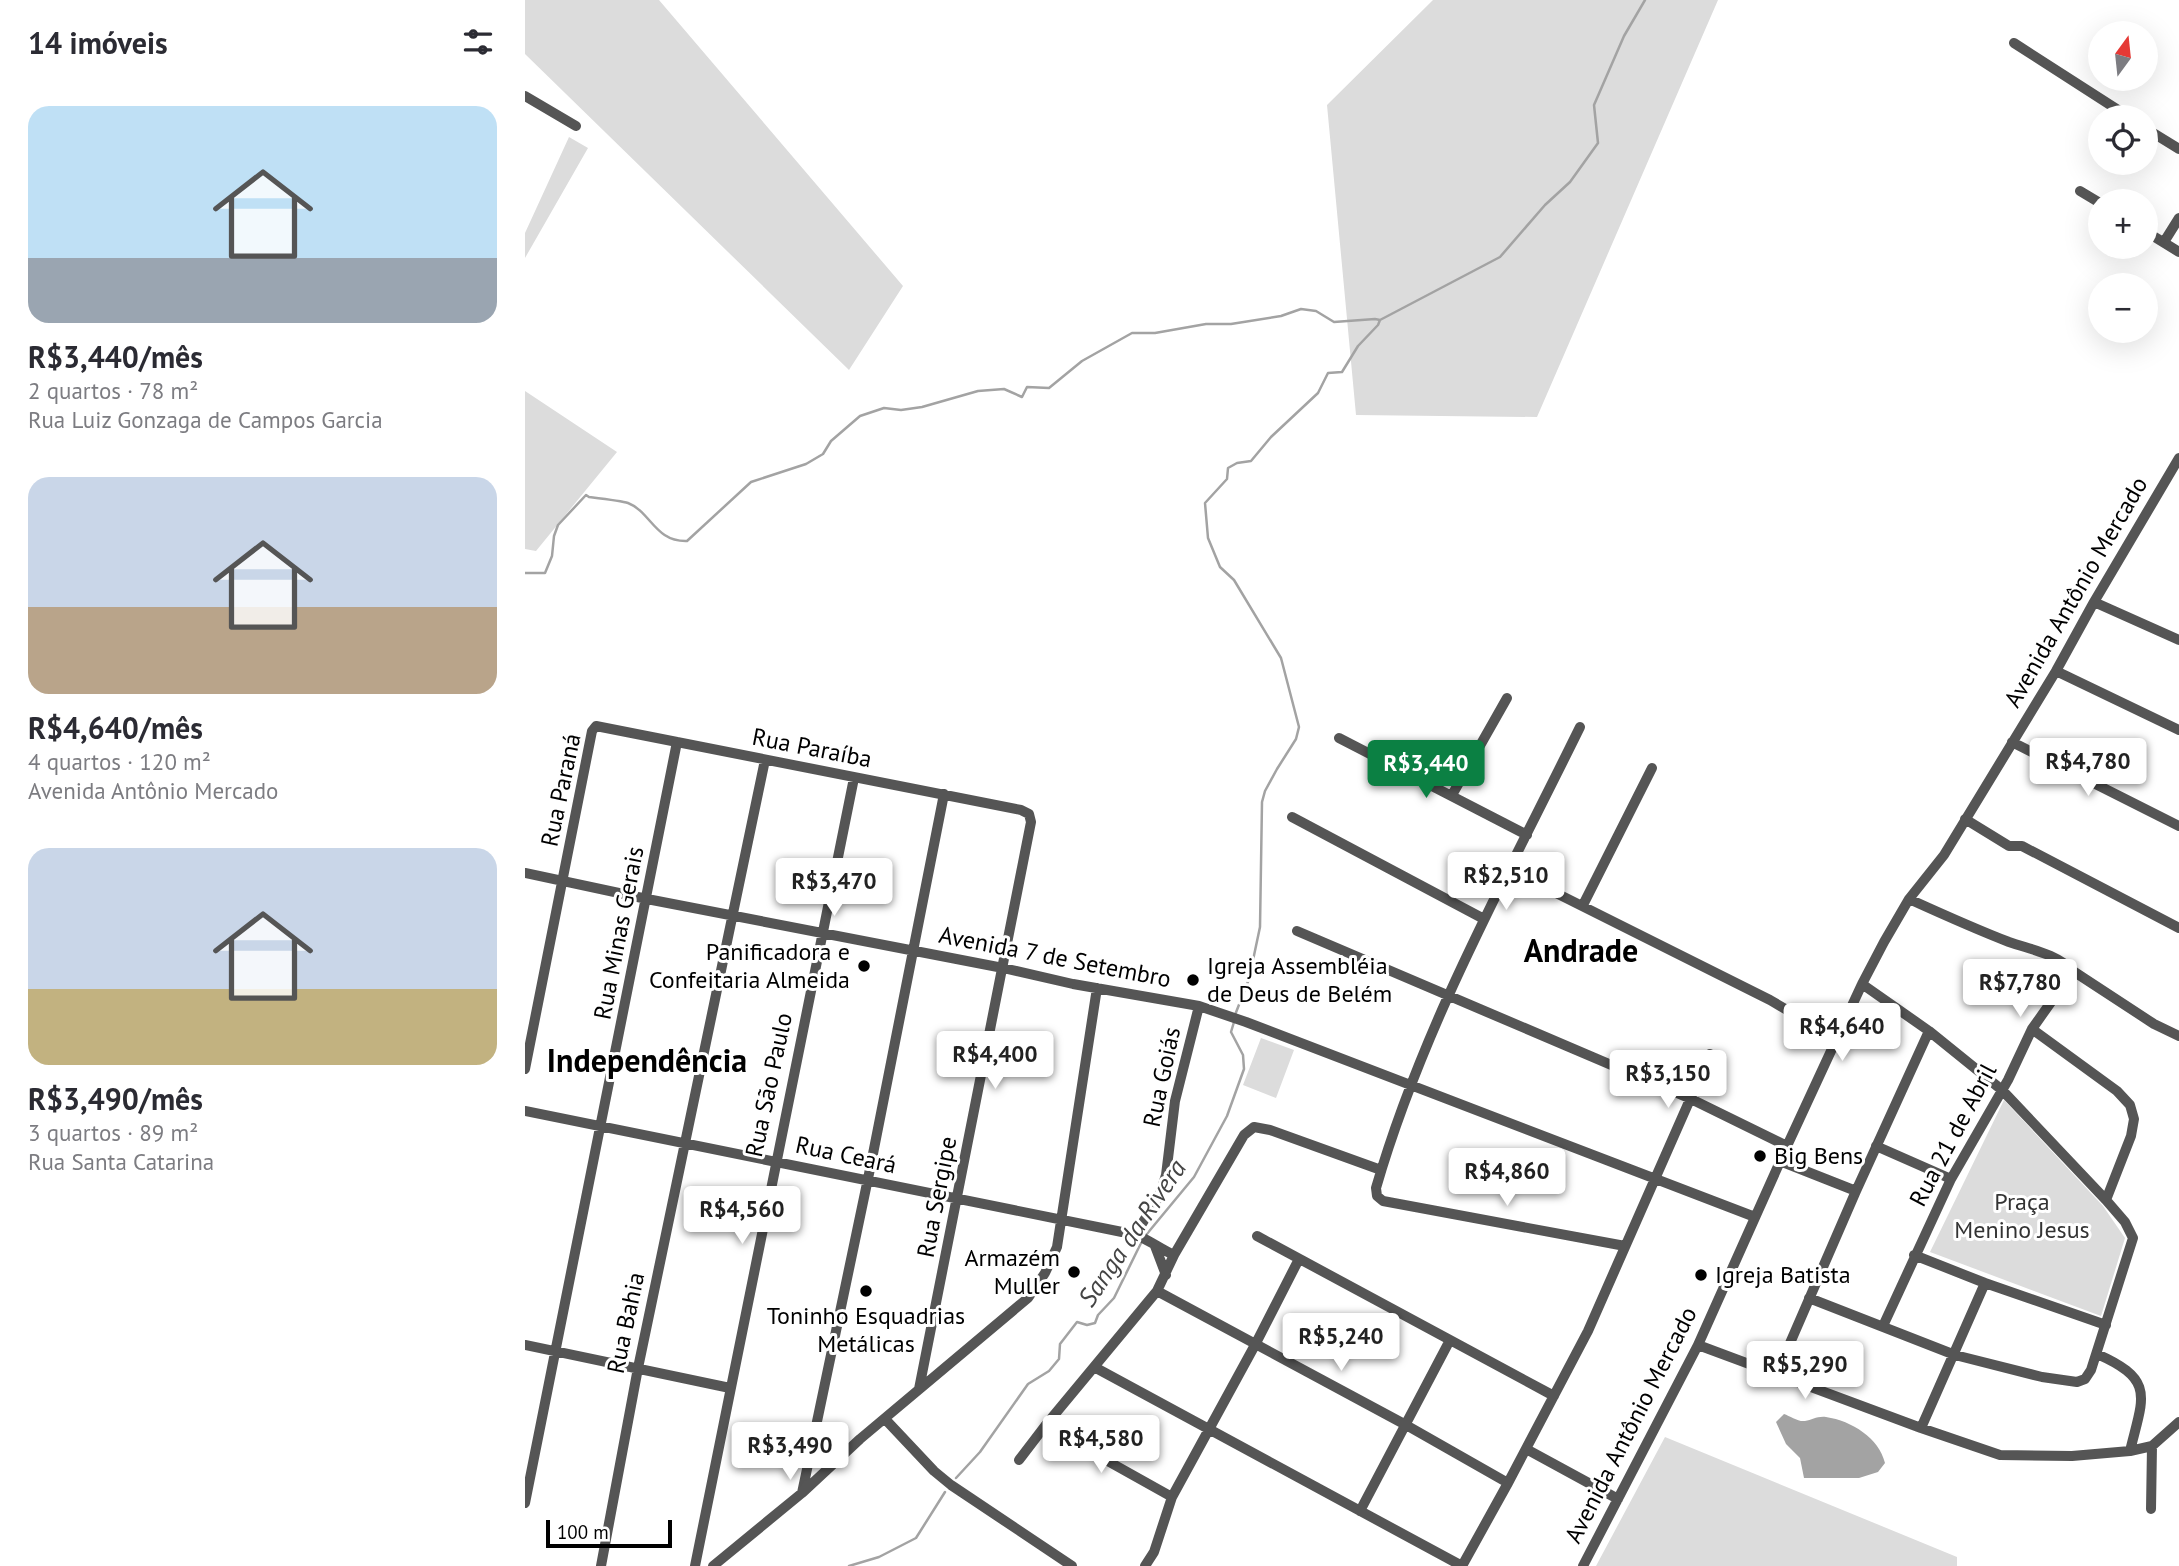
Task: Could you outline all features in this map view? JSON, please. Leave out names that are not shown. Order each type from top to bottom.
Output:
[{"type":"street","points":[[2014,43],[2110,105]]},
{"type":"street","points":[[525,96],[576,126]]},
{"type":"street","points":[[2158,136],[2179,149]]},
{"type":"street","points":[[2080,191],[2088,196]]},
{"type":"street","points":[[2164,242],[2179,218]]},
{"type":"street","points":[[2158,239],[2179,252]]},
{"type":"street","name":"Avenida Antônio Mercado","points":[[1583,1566],[1698,1345],[1861,984],[1909,899],[1944,855],[2056,671],[2179,457]]},
{"type":"street","points":[[2094,602],[2179,640]]},
{"type":"street","points":[[2056,671],[2179,730]]},
{"type":"street","points":[[1452,796],[1507,698]]},
{"type":"street","name":"Rua Paraíba","points":[[596,726],[1021,810]]},
{"type":"street","name":"Rua Paraná","points":[[525,1069],[592,731],[596,726]]},
{"type":"street","points":[[1580,727],[1449,995],[1409,1086],[1376,1188],[1377,1196],[1383,1201],[1625,1246]]},
{"type":"street","points":[[1339,738],[1527,835]]},
{"type":"street","name":"Rua Minas Gerais","points":[[525,1503],[677,742]]},
{"type":"street","points":[[2012,742],[2179,827]]},
{"type":"street","name":"Rua Bahia","points":[[601,1566],[638,1368],[765,760]]},
{"type":"street","points":[[1583,905],[1652,768]]},
{"type":"street","name":"Rua São Paulo","points":[[695,1566],[854,778]]},
{"type":"street","points":[[802,1493],[944,794]]},
{"type":"street","name":"Rua Sergipe","points":[[919,1390],[1031,822],[1029,814],[1021,810]]},
{"type":"street","points":[[1292,817],[1484,919]]},
{"type":"street","points":[[1965,819],[2009,846],[2022,846],[2178,924]]},
{"type":"street","points":[[1510,870],[1770,1000],[1836,1039]]},
{"type":"street","name":"Avenida 7 de Setembro","points":[[525,873],[1199,1006],[1755,1217]]},
{"type":"street","points":[[1909,899],[2064,962],[2073,971],[2154,1024],[2179,1036]]},
{"type":"street","points":[[1297,931],[1691,1099],[1787,1146]]},
{"type":"street","name":"Rua 21 de Abril","points":[[1883,1326],[1951,1179],[2032,1028],[2073,971]]},
{"type":"street","points":[[1809,1298],[1955,1355],[2042,1377],[2077,1382],[2085,1379],[2097,1354],[2133,1238],[2125,1222],[2106,1200],[2001,1090],[1929,1031],[1861,984]]},
{"type":"street","points":[[713,1566],[1028,1298],[1045,1273],[1057,1247],[1097,988]]},
{"type":"street","name":"Rua Goiás","points":[[1138,1235],[1159,1197],[1166,1175],[1175,1101],[1199,1006]]},
{"type":"street","points":[[2032,1028],[2117,1091],[2130,1105],[2134,1119],[2131,1136],[2106,1200]]},
{"type":"street","points":[[1777,1373],[1929,1031]]},
{"type":"street","points":[[1095,1368],[1462,1566],[1588,1331],[1710,1054]]},
{"type":"street","name":"Rua Ceará","points":[[525,1111],[1138,1235],[1174,1255]]},
{"type":"street","points":[[1019,1460],[1157,1291],[1174,1255],[1244,1135],[1254,1127],[1270,1130],[1381,1170]]},
{"type":"street","points":[[1876,1146],[1951,1179]]},
{"type":"street","points":[[1780,1161],[1856,1191]]},
{"type":"street","points":[[1257,1236],[1555,1396]]},
{"type":"street","points":[[1155,1246],[1166,1275]]},
{"type":"street","points":[[1914,1255],[2106,1325]]},
{"type":"street","points":[[1145,1566],[1154,1552],[1172,1497],[1299,1259]]},
{"type":"street","points":[[1921,1428],[1985,1283]]},
{"type":"street","points":[[1157,1291],[1508,1483]]},
{"type":"street","points":[[1360,1511],[1450,1340]]},
{"type":"street","points":[[525,1345],[730,1388]]},
{"type":"street","points":[[1698,1345],[2000,1455],[2072,1457],[2130,1451],[2152,1446],[2179,1422]]},
{"type":"street","points":[[2097,1354],[2132,1373],[2140,1387],[2142,1398],[2130,1451]]},
{"type":"street","points":[[884,1419],[951,1485],[1072,1566]]},
{"type":"street","points":[[1045,1426],[1172,1497]]},
{"type":"street","points":[[2151,1509],[2152,1446]]},
{"type":"street","points":[[1526,1449],[1618,1499]]},
{"type":"green space","points":[[525,0],[659,0],[903,286],[849,370],[525,54]]},
{"type":"green space","points":[[1433,0],[1718,0],[1537,417],[1356,415],[1327,105]]},
{"type":"green space","points":[[569,137],[588,148],[525,258],[525,233]]},
{"type":"green space","points":[[525,391],[617,452],[536,551],[525,549]]},
{"type":"green space","points":[[1261,1038],[1294,1050],[1276,1098],[1243,1085]]},
{"type":"green space","name":"Praça Menino Jesus","points":[[2004,1100],[2103,1206],[2125,1238],[2101,1316],[1930,1252]]},
{"type":"green space","points":[[1665,1437],[1957,1557],[1957,1566],[1596,1566]]},
{"type":"shaded area","points":[[1784,1414],[1802,1421],[1826,1417],[1845,1422],[1871,1439],[1885,1463],[1878,1472],[1859,1478],[1804,1478],[1800,1458],[1786,1444],[1776,1422]]},
{"type":"waterway","points":[[1380,320],[1500,257],[1545,205],[1570,182],[1598,143],[1594,105],[1624,36],[1645,0]]},
{"type":"waterway","points":[[525,573],[545,573],[552,556],[558,525],[586,495],[628,503],[636,507],[660,532],[676,540],[687,541],[751,482],[806,464],[823,454],[831,441],[860,416],[884,408],[901,410],[922,407],[978,391],[1004,389],[1022,397],[1027,387],[1049,388],[1082,361],[1132,333],[1155,333],[1206,324],[1231,324],[1281,316],[1301,309],[1316,311],[1334,322],[1380,320]]},
{"type":"waterway","name":"Sanga da Rivera","points":[[1235,1015],[1249,979],[1260,927],[1262,802],[1265,791],[1296,739],[1299,727],[1281,658],[1234,580],[1220,567],[1208,538],[1205,503],[1227,479],[1228,468],[1237,463],[1251,461],[1271,437],[1318,393],[1328,373],[1342,372],[1358,346],[1380,320]]},
{"type":"waterway","name":"Sanga da Rivera","points":[[1146,1235],[1194,1177],[1227,1116],[1244,1069],[1243,1055],[1231,1032],[1234,1022]]},
{"type":"waterway","name":"Sanga da Rivera","points":[[956,1478],[980,1452],[1028,1384],[1049,1371],[1059,1359],[1060,1344],[1077,1322],[1087,1325],[1095,1323],[1098,1315],[1114,1298],[1142,1241]]},
{"type":"waterway","name":"Sanga da Rivera","points":[[849,1566],[879,1557],[916,1538],[945,1492]]},
{"type":"place","name":"Panificadora e Confeitaria Almeida","points":[[864,966]]},
{"type":"place","name":"Igreja Assembléia de Deus de Belém","points":[[1193,980]]},
{"type":"place","name":"Big Bens","points":[[1760,1156]]},
{"type":"place","name":"Armazém Muller","points":[[1074,1272]]},
{"type":"place","name":"Igreja Batista","points":[[1701,1275]]},
{"type":"place","name":"Toninho Esquadrias Metálicas","points":[[866,1291]]},
{"type":"district","name":"Andrade","points":[[1581,951]]},
{"type":"district","name":"Independência","points":[[647,1061]]}]
